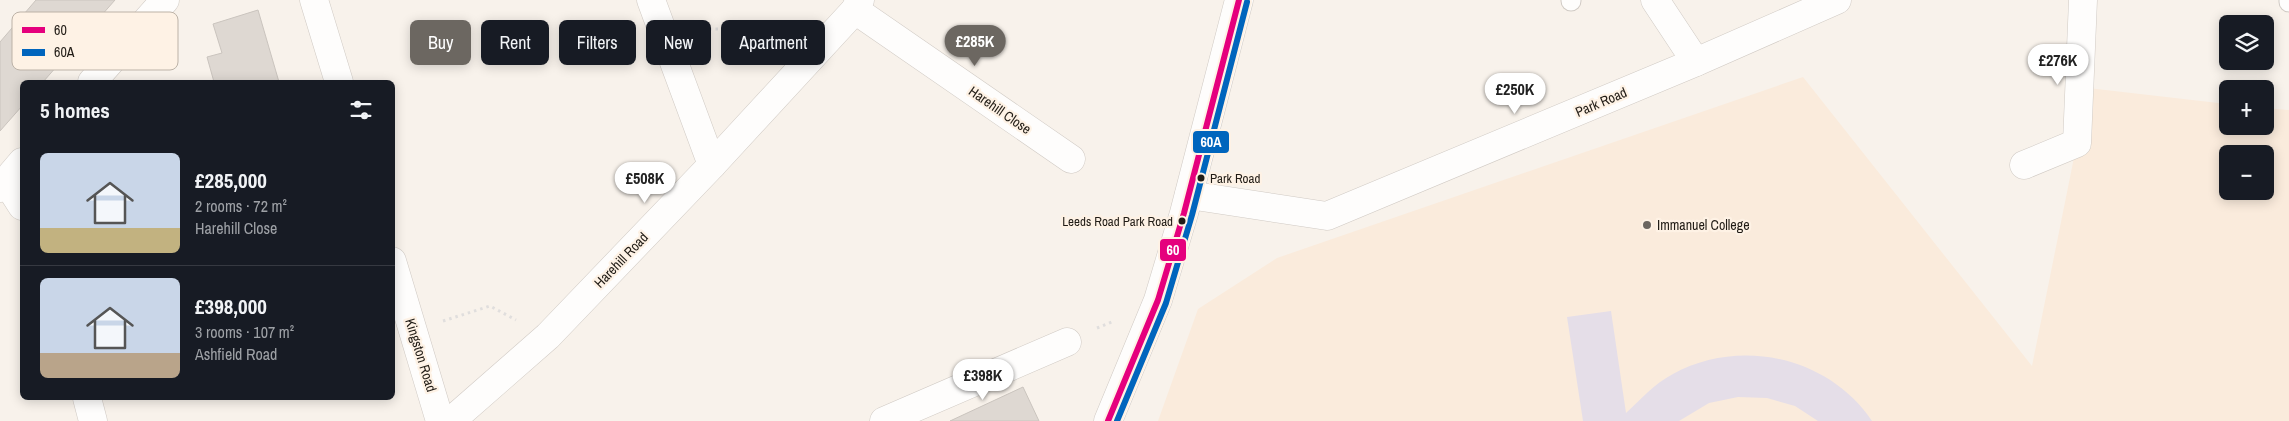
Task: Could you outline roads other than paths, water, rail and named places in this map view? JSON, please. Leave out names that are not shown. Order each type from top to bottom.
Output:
[{"type":"street","points":[[154,12],[165,0]]},
{"type":"street","points":[[314,0],[338,80]]},
{"type":"street","points":[[651,0],[712,165]]},
{"type":"street","points":[[1108,421],[1158,300],[1189,196],[1239,0]]},
{"type":"street","points":[[1655,0],[1696,62]]},
{"type":"street","name":"Park Road","points":[[1189,196],[1327,216],[1696,62],[1837,0]]},
{"type":"street","points":[[2024,165],[2078,143],[2082,0]]},
{"type":"street","name":"Harehill Close","points":[[851,13],[1071,159]]},
{"type":"street","name":"Harehill Road","points":[[451,421],[548,336],[712,165],[851,13]]},
{"type":"street","points":[[94,80],[103,70]]},
{"type":"street","points":[[9,177],[20,202]]},
{"type":"street","name":"Kingston Road","points":[[395,270],[440,421]]},
{"type":"street","points":[[884,421],[1066,342]]},
{"type":"street","points":[[88,400],[93,421]]},
{"type":"place","name":"Park Road","points":[[1201,178]]},
{"type":"place","name":"Leeds Road Park Road","points":[[1182,221]]},
{"type":"place","name":"Immanuel College","points":[[1647,225]]}]
